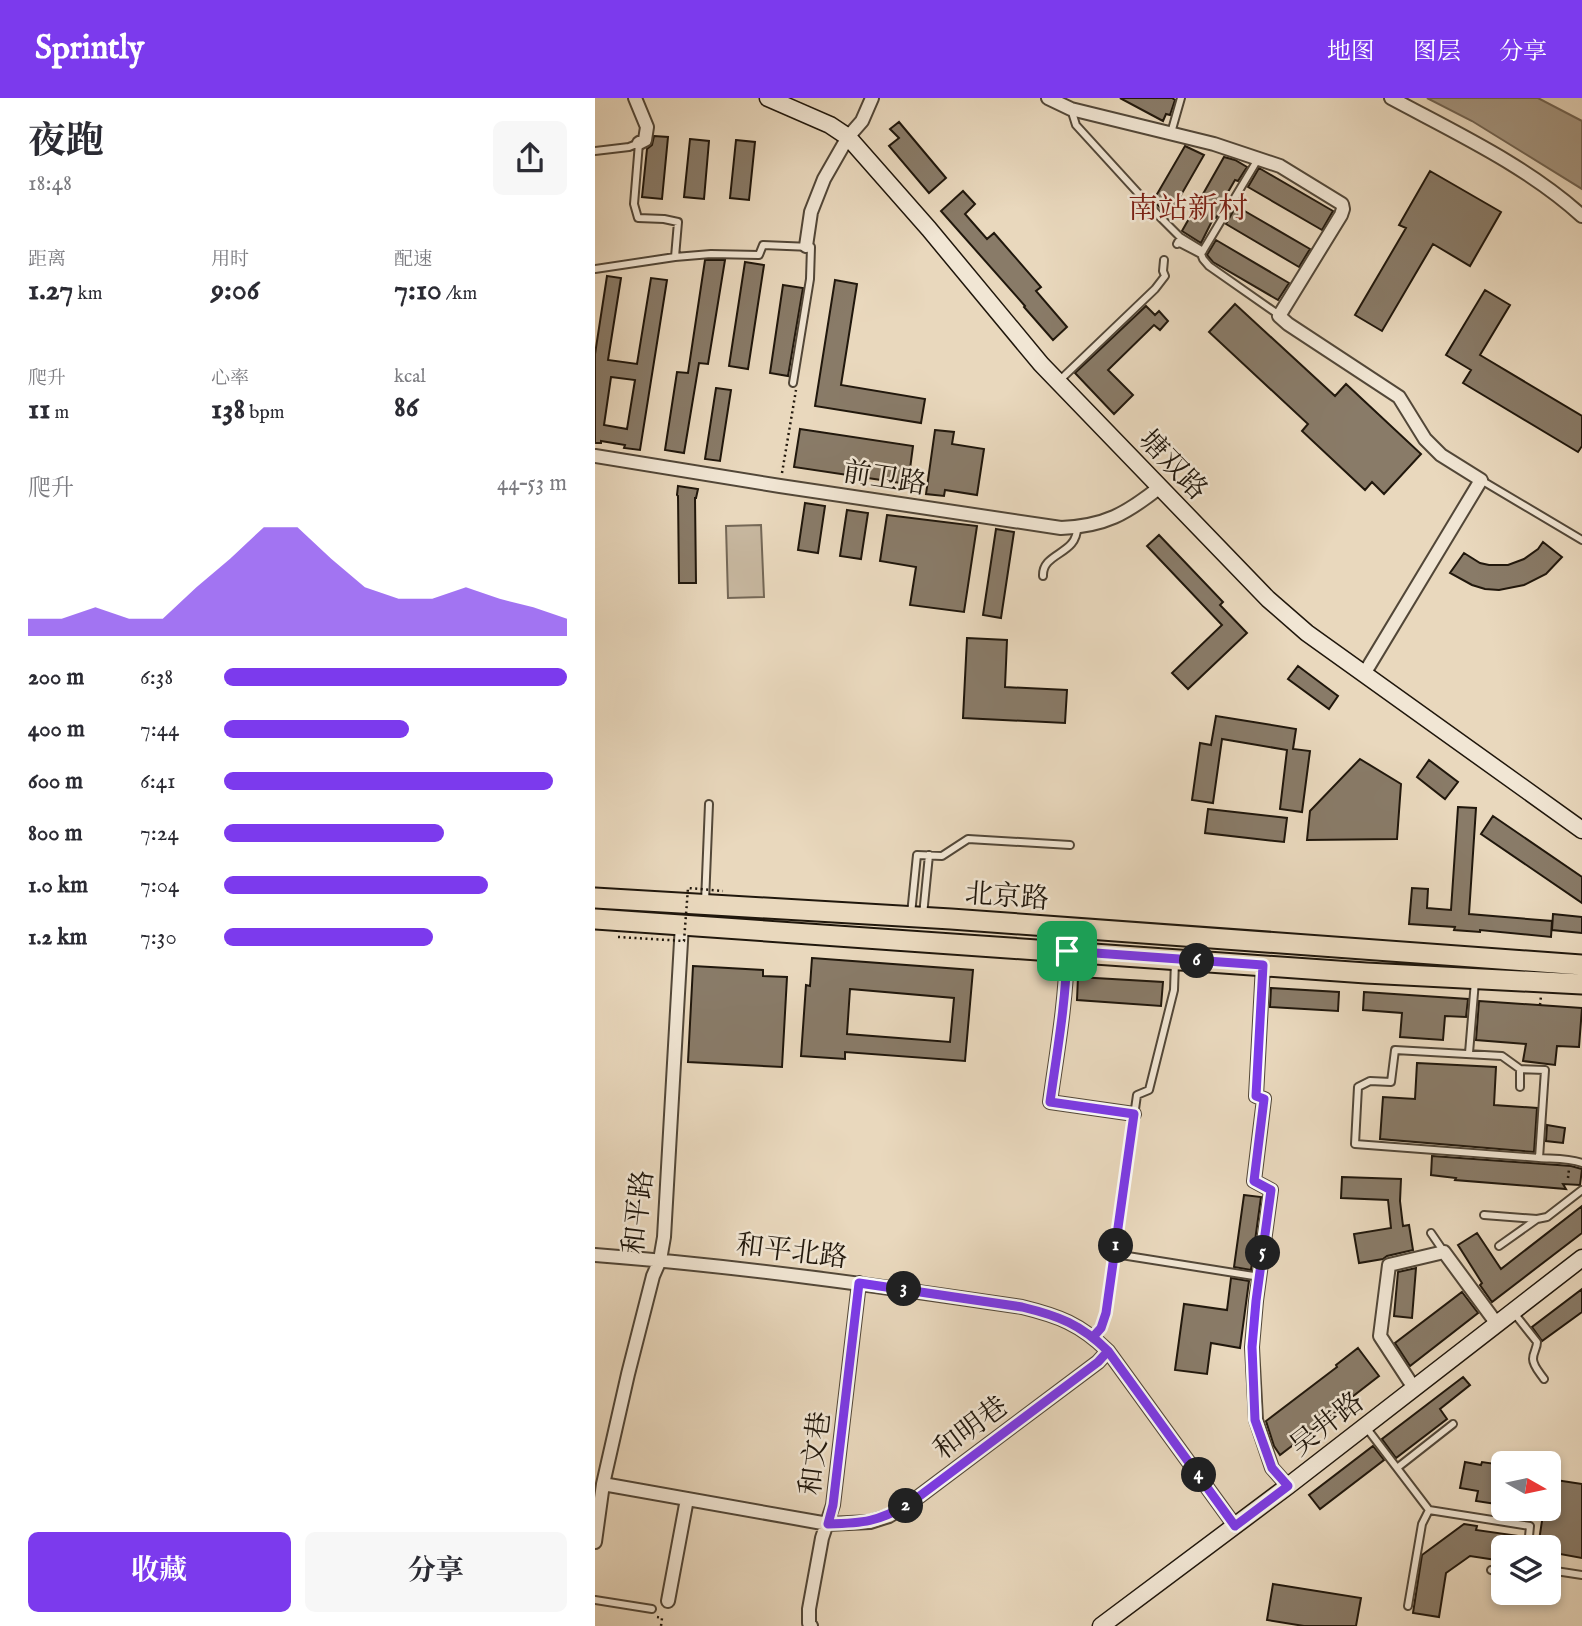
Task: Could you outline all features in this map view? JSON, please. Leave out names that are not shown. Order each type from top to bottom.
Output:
[{"type":"main road","name":"北京路","points":[[595,898],[917,917],[1582,964]]},
{"type":"main road","name":"北京路","points":[[595,919],[1582,984]]},
{"type":"street","points":[[635,98],[647,127],[645,140],[639,144]]},
{"type":"street","name":"塘双路","points":[[768,98],[831,125],[848,137],[929,229],[1041,364],[1268,600],[1307,633],[1582,830]]},
{"type":"street","points":[[806,246],[811,212],[824,179],[848,137],[862,121],[872,98]]},
{"type":"street","points":[[1048,98],[1070,109],[1214,144],[1280,166],[1342,204],[1341,215],[1279,316],[1399,397],[1425,439],[1441,455],[1481,481],[1364,674]]},
{"type":"street","points":[[1391,98],[1535,179],[1582,216]]},
{"type":"street","name":"前卫路","points":[[595,456],[1061,528],[1089,526],[1118,516],[1160,488]]},
{"type":"street","name":"和平路","points":[[595,1542],[603,1484],[664,1237],[682,924]]},
{"type":"street","points":[[1067,951],[1050,1102],[1134,1114]]},
{"type":"street","points":[[1263,965],[1256,1096],[1264,1099],[1254,1181],[1271,1190],[1252,1347],[1255,1420],[1272,1468],[1288,1486]]},
{"type":"street","points":[[1414,1388],[1380,1336],[1389,1265],[1444,1252],[1497,1324]]},
{"type":"street","name":"和平北路","points":[[595,1255],[859,1283],[1022,1307],[1070,1322],[1108,1351],[1235,1526]]},
{"type":"street","name":"吴井路","points":[[1101,1626],[1288,1486],[1582,1258]]},
{"type":"street","name":"和文巷","points":[[807,1625],[818,1561],[833,1505],[859,1283]]},
{"type":"street","name":"和明巷","points":[[603,1484],[828,1524],[870,1522],[889,1516],[909,1504],[1098,1362],[1108,1351]]},
{"type":"street","points":[[668,1601],[687,1499]]},
{"type":"lane","points":[[1171,133],[1181,98]]},
{"type":"lane","points":[[1070,109],[1076,125],[1160,217],[1180,237],[1202,253],[1209,266],[1279,316]]},
{"type":"lane","points":[[595,151],[639,144],[634,204],[638,218],[678,222],[675,257]]},
{"type":"lane","points":[[1202,253],[1258,159]]},
{"type":"lane","points":[[1177,244],[1178,242],[1202,253]]},
{"type":"lane","points":[[595,269],[675,257],[711,254],[759,255],[763,245],[811,247],[810,279],[793,383]]},
{"type":"lane","points":[[1058,382],[1154,289],[1165,276],[1164,260]]},
{"type":"lane","points":[[1481,481],[1582,540]]},
{"type":"lane","points":[[1043,576],[1045,564],[1072,545],[1077,527]]},
{"type":"lane","points":[[705,904],[709,804]]},
{"type":"lane","points":[[917,917],[917,855],[942,856],[968,839],[1070,845]]},
{"type":"lane","points":[[917,917],[929,855]]},
{"type":"lane","points":[[1093,1337],[1101,1328],[1106,1313],[1136,1095],[1149,1090],[1174,990],[1175,959]]},
{"type":"lane","points":[[1469,1053],[1475,979]]},
{"type":"lane","points":[[1539,1158],[1545,1070],[1520,1069],[1502,1056],[1395,1050],[1391,1082],[1370,1081],[1358,1087],[1355,1143],[1582,1163]]},
{"type":"lane","points":[[1520,1069],[1520,1087]]},
{"type":"lane","points":[[1484,1214],[1537,1219],[1546,1217],[1582,1190]]},
{"type":"lane","points":[[1499,1246],[1537,1219]]},
{"type":"lane","points":[[1431,1233],[1444,1252]]},
{"type":"lane","points":[[1115,1254],[1259,1277]]},
{"type":"lane","points":[[1513,1311],[1537,1342],[1533,1363],[1544,1379]]},
{"type":"lane","points":[[1397,1468],[1453,1424]]},
{"type":"lane","points":[[1365,1426],[1429,1510],[1530,1526],[1529,1535]]},
{"type":"lane","points":[[1408,1606],[1422,1524],[1429,1510]]},
{"type":"lane","points":[[1561,1572],[1582,1575]]},
{"type":"lane","points":[[595,1600],[652,1609]]},
{"type":"path","points":[[780,486],[797,383],[793,383]]},
{"type":"path","points":[[618,937],[684,941],[688,888],[723,891]]},
{"type":"path","points":[[1569,1165],[1569,1178]]},
{"type":"shaded area","points":[[1427,98],[1538,98],[1582,121],[1582,189],[1472,121]]},
{"type":"shaded area","points":[[761,525],[764,597],[728,598],[726,526]]},
{"type":"building","points":[[1120,98],[1175,100],[1170,115],[1166,114],[1163,121]]},
{"type":"building","points":[[899,122],[946,178],[929,193],[889,146],[899,138],[890,129]]},
{"type":"building","points":[[654,136],[668,137],[662,199],[642,197],[647,149],[652,145]]},
{"type":"building","points":[[690,139],[709,141],[704,199],[684,197]]},
{"type":"building","points":[[736,140],[755,142],[749,200],[730,198]]},
{"type":"building","points":[[1185,146],[1204,155],[1169,216],[1153,201]]},
{"type":"building","points":[[1224,157],[1247,167],[1238,181],[1235,180],[1224,199],[1227,200],[1216,218],[1214,217],[1201,243],[1182,231]]},
{"type":"building","points":[[1259,168],[1333,211],[1322,230],[1248,187]]},
{"type":"building","points":[[1430,171],[1501,212],[1470,266],[1433,244],[1382,331],[1355,315],[1406,228],[1399,225]]},
{"type":"building","points":[[963,191],[975,204],[965,214],[987,239],[994,233],[1041,287],[1036,291],[1067,327],[1053,340],[941,211]]},
{"type":"building","points":[[1236,206],[1310,249],[1299,267],[1226,224]]},
{"type":"building","points":[[1216,240],[1289,283],[1278,300],[1213,262],[1207,255]]},
{"type":"building","points":[[705,260],[725,260],[708,364],[699,363],[684,453],[665,450],[677,372],[688,373]]},
{"type":"building","points":[[745,262],[764,265],[748,369],[729,366]]},
{"type":"building","points":[[607,276],[621,278],[608,360],[637,364],[651,278],[667,280],[640,450],[601,441],[595,443],[595,354]],"holes":[[[611,377],[635,380],[627,429],[604,425]]]},
{"type":"building","points":[[835,280],[857,284],[841,385],[925,399],[921,423],[815,406]]},
{"type":"building","points":[[783,285],[803,288],[788,376],[770,373]]},
{"type":"building","points":[[1485,290],[1510,305],[1480,355],[1582,416],[1582,446],[1578,452],[1463,383],[1471,370],[1446,355]]},
{"type":"building","points":[[1235,304],[1335,396],[1346,384],[1421,454],[1384,494],[1372,482],[1365,490],[1302,431],[1308,424],[1209,332]]},
{"type":"building","points":[[1146,306],[1155,315],[1159,311],[1168,321],[1160,330],[1154,325],[1108,370],[1133,395],[1114,414],[1075,373]]},
{"type":"building","points":[[716,388],[731,390],[720,461],[705,459]]},
{"type":"building","points":[[800,429],[913,446],[908,484],[794,467]]},
{"type":"building","points":[[935,430],[954,432],[952,444],[984,449],[977,495],[945,490],[944,496],[926,494]]},
{"type":"building","points":[[678,486],[698,489],[695,498],[696,583],[679,583]]},
{"type":"building","points":[[805,503],[825,506],[818,553],[798,550]]},
{"type":"building","points":[[847,510],[868,513],[861,559],[840,556]]},
{"type":"building","points":[[887,515],[977,526],[964,612],[910,605],[916,567],[880,561]]},
{"type":"building","points":[[996,529],[1014,532],[1001,618],[983,615]]},
{"type":"building","points":[[1159,535],[1223,602],[1220,605],[1247,633],[1188,689],[1172,673],[1222,625],[1147,546]]},
{"type":"building","points":[[1543,542],[1562,557],[1546,574],[1524,585],[1499,590],[1485,589],[1450,573],[1464,553],[1480,563],[1508,565],[1524,559]]},
{"type":"building","points":[[967,638],[1007,640],[1005,687],[1067,690],[1065,723],[963,718]]},
{"type":"building","points":[[1298,666],[1338,696],[1329,709],[1288,679]]},
{"type":"building","points":[[1216,716],[1296,729],[1293,749],[1310,751],[1302,812],[1280,809],[1287,750],[1222,739],[1213,803],[1192,800],[1200,743],[1211,745]]},
{"type":"building","points":[[1360,759],[1401,784],[1397,839],[1307,840],[1310,811]]},
{"type":"building","points":[[1429,760],[1458,782],[1445,799],[1417,777]]},
{"type":"building","points":[[1458,807],[1476,808],[1469,914],[1552,921],[1551,937],[1409,924],[1412,888],[1428,889],[1427,908],[1451,910]]},
{"type":"building","points":[[1208,809],[1287,818],[1284,842],[1205,833]]},
{"type":"building","points":[[1493,816],[1582,877],[1582,903],[1481,834]]},
{"type":"building","points":[[1553,914],[1582,917],[1582,933],[1552,930]]},
{"type":"building","points":[[812,958],[973,970],[965,1061],[845,1052],[845,1059],[801,1056],[806,985],[810,986]],"holes":[[[850,989],[954,998],[950,1042],[847,1034]]]},
{"type":"building","points":[[693,966],[763,970],[763,976],[787,977],[782,1067],[688,1062]]},
{"type":"building","points":[[1078,977],[1163,982],[1161,1006],[1077,1000]]},
{"type":"building","points":[[1271,988],[1339,992],[1338,1011],[1270,1007]]},
{"type":"building","points":[[1364,992],[1468,999],[1466,1017],[1445,1016],[1443,1040],[1400,1037],[1402,1013],[1363,1010]]},
{"type":"building","points":[[1479,1001],[1582,1008],[1579,1047],[1557,1046],[1555,1065],[1523,1061],[1526,1044],[1476,1040]]},
{"type":"building","points":[[1417,1063],[1496,1067],[1494,1105],[1537,1108],[1534,1152],[1380,1139],[1383,1097],[1415,1099]]},
{"type":"building","points":[[1547,1125],[1565,1128],[1563,1143],[1546,1141]]},
{"type":"building","points":[[1432,1156],[1571,1166],[1582,1169],[1580,1185],[1563,1184],[1566,1189],[1455,1180],[1456,1178],[1431,1175]]},
{"type":"building","points":[[1342,1177],[1401,1179],[1403,1226],[1409,1225],[1413,1250],[1359,1263],[1354,1234],[1391,1228],[1388,1200],[1341,1198]]},
{"type":"building","points":[[1244,1195],[1261,1197],[1251,1270],[1234,1267]]},
{"type":"building","points":[[1582,1206],[1582,1233],[1492,1302],[1458,1245],[1477,1233],[1501,1269]]},
{"type":"building","points":[[1416,1268],[1412,1318],[1394,1316],[1398,1272]]},
{"type":"building","points":[[1231,1278],[1249,1281],[1240,1348],[1211,1343],[1207,1374],[1175,1370],[1184,1304],[1227,1310]]},
{"type":"building","points":[[1582,1289],[1582,1312],[1542,1341],[1532,1327]]},
{"type":"building","points":[[1462,1292],[1478,1313],[1410,1366],[1395,1343]]},
{"type":"building","points":[[1358,1348],[1379,1376],[1280,1455],[1274,1446],[1266,1421]]},
{"type":"building","points":[[1463,1377],[1470,1385],[1440,1409],[1447,1419],[1396,1458],[1382,1439]]},
{"type":"building","points":[[1373,1446],[1384,1460],[1320,1509],[1309,1495]]},
{"type":"building","points":[[1465,1462],[1481,1465],[1482,1462],[1491,1463],[1491,1503],[1476,1501],[1478,1491],[1460,1488]]},
{"type":"building","points":[[1561,1481],[1582,1484],[1582,1558],[1561,1554],[1561,1535],[1540,1535],[1542,1521],[1561,1521]]},
{"type":"building","points":[[1464,1524],[1477,1526],[1476,1530],[1512,1535],[1491,1535],[1491,1559],[1470,1556],[1446,1573],[1439,1617],[1413,1613],[1422,1555]]},
{"type":"building","points":[[1273,1584],[1361,1598],[1356,1626],[1304,1626],[1267,1620]]},
{"type":"district","name":"南站新村","points":[[1188,208]]},
{"type":"route","points":[[1067,951],[1050,1102],[1134,1114],[1106,1313],[1101,1328],[1093,1337],[1108,1351],[1098,1362],[909,1504],[889,1516],[870,1522],[828,1524],[833,1505],[859,1283],[1022,1307],[1048,1313],[1088,1333],[1108,1351],[1235,1526],[1288,1486],[1272,1468],[1255,1420],[1252,1347],[1271,1190],[1254,1181],[1264,1099],[1256,1096],[1263,965],[1067,951]]}]
